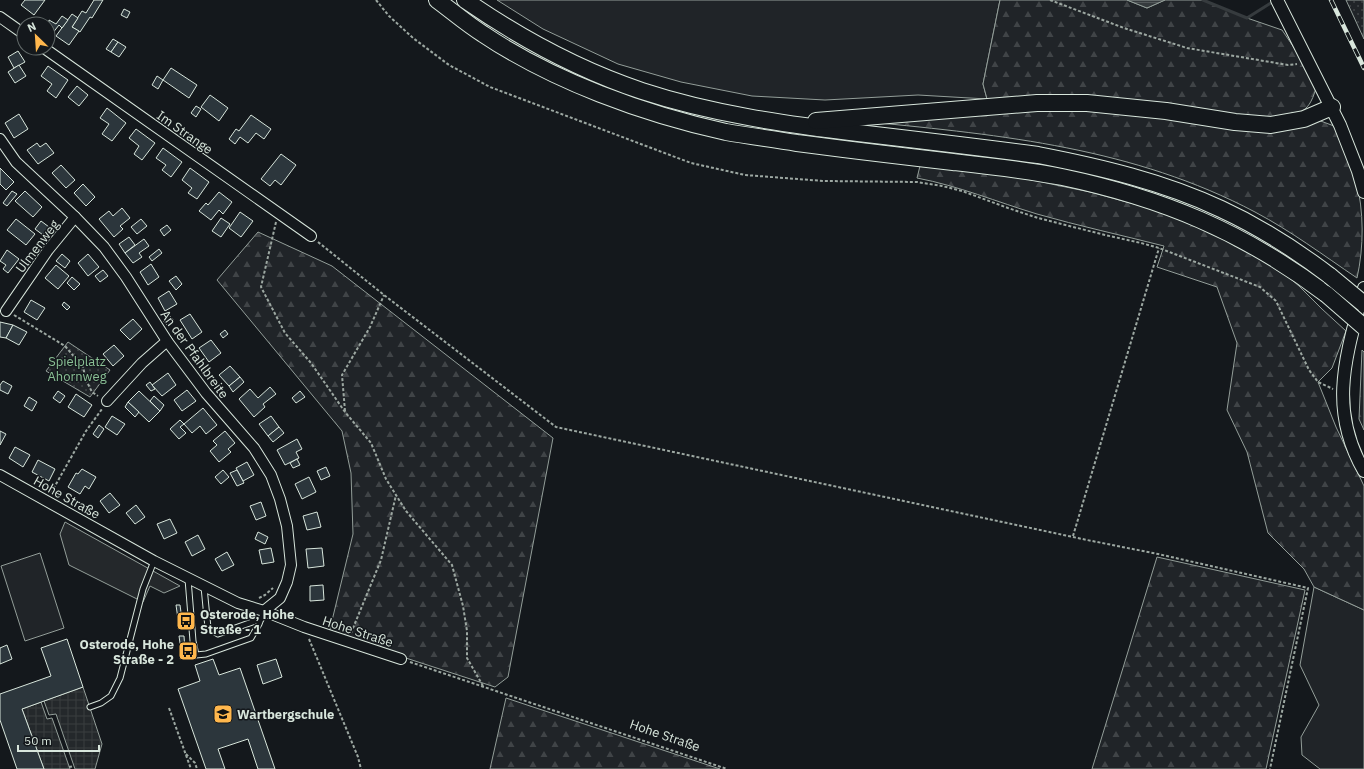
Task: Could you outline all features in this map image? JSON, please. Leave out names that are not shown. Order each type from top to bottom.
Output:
[{"type":"highway","points":[[437,0],[484,35],[524,58],[579,85],[641,109],[727,132],[855,151],[1012,169],[1060,177],[1129,194],[1168,206],[1236,236],[1284,264],[1326,294],[1364,326]]},
{"type":"highway","points":[[466,0],[494,20],[539,46],[610,79],[649,93],[718,112],[789,124],[1038,155],[1118,173],[1153,183],[1221,209],[1250,224],[1298,252],[1364,304]]},
{"type":"highway","points":[[789,124],[865,116],[1037,103],[1087,104],[1166,111],[1235,122],[1271,125],[1304,119],[1332,107]]},
{"type":"street","points":[[1279,4],[1332,107],[1350,149],[1364,190]]},
{"type":"street","points":[[0,17],[16,28]]},
{"type":"street","name":"Im Strange","points":[[55,56],[311,236]]},
{"type":"street","name":"An der Pfahlbreite","points":[[0,140],[16,162],[75,217],[104,247],[126,277],[167,341],[206,393],[254,448],[271,475],[280,499],[287,526],[291,565],[287,582],[280,598],[262,618]]},
{"type":"street","name":"Ulmenweg","points":[[6,311],[48,250],[75,217]]},
{"type":"street","points":[[1364,288],[1349,344],[1343,393],[1346,429],[1356,457],[1364,471]]},
{"type":"street","points":[[107,402],[142,363],[167,341]]},
{"type":"street","name":"Hohe Straße","points":[[0,475],[154,561],[238,603],[262,618],[304,627],[401,659]]},
{"type":"lane","points":[[90,707],[101,703],[111,696],[120,678],[143,589],[154,561]]},
{"type":"lane","points":[[188,578],[193,641],[196,655],[206,654],[250,638],[262,618]]},
{"type":"lane","points":[[204,587],[208,628],[218,634],[262,618]]},
{"type":"path","points":[[376,0],[389,16],[449,65],[490,87],[691,163],[744,175],[824,181],[917,182],[942,186],[962,191],[1038,218],[1105,236],[1159,248],[1260,287],[1276,301],[1309,370],[1318,382],[1343,393]]},
{"type":"path","points":[[1050,0],[1124,28],[1187,48],[1288,65],[1310,64]]},
{"type":"path","points":[[278,213],[261,288],[285,333],[311,363],[345,412],[371,443],[386,479],[406,512],[452,565],[463,606],[467,658],[483,686]]},
{"type":"path","points":[[311,236],[384,295],[556,427],[1158,554],[1308,588],[1270,769]]},
{"type":"path","points":[[1073,536],[1159,248]]},
{"type":"path","points":[[345,412],[342,375],[370,327],[384,295]]},
{"type":"path","points":[[6,311],[65,346],[83,367],[86,380],[92,392],[107,402],[86,431],[46,501]]},
{"type":"path","points":[[347,641],[382,560],[396,494]]},
{"type":"path","points":[[257,599],[265,595],[276,584]]},
{"type":"path","points":[[304,627],[358,757],[361,769]]},
{"type":"path","name":"Hohe Straße","points":[[401,659],[727,769]]},
{"type":"path","points":[[169,708],[191,769]]},
{"type":"path","points":[[186,753],[195,763],[197,769]]},
{"type":"path","points":[[69,768],[74,766]]},
{"type":"green space","points":[[497,0],[1000,0],[983,84],[987,99],[918,95],[825,100],[752,96],[681,82],[618,64],[543,29]]},
{"type":"green space","points":[[1000,0],[1127,0],[1147,8],[1165,0],[1203,0],[1247,18],[1282,30],[1299,55],[1316,88],[1313,97],[1305,109],[1295,114],[1271,118],[1036,96],[987,99],[983,84]]},
{"type":"green space","points":[[1346,0],[1364,0],[1364,39]]},
{"type":"green space","points":[[1038,107],[1318,120],[1334,126],[1354,173],[1361,204],[1362,242],[1357,278],[1294,235],[1255,212],[1209,190],[1162,173],[1115,159],[1018,139],[869,122]]},
{"type":"green space","points":[[920,166],[1012,176],[1090,192],[1167,213],[1203,228],[1280,270],[1346,331],[1332,368],[1318,382],[1336,427],[1364,486],[1364,610],[1314,587],[1304,569],[1268,533],[1247,452],[1227,410],[1237,343],[1217,287],[1157,267],[1164,246],[1053,218],[933,181],[917,178]]},
{"type":"green space","points":[[258,232],[332,266],[553,438],[508,677],[495,687],[329,633],[353,534],[351,473],[342,431],[217,280]]},
{"type":"green space","name":"Spielplatz Ahornweg","points":[[68,342],[110,370],[90,397],[46,371]]},
{"type":"green space","points":[[1362,350],[1364,352],[1364,430],[1359,419]]},
{"type":"green space","points":[[40,553],[64,628],[25,641],[1,566]]},
{"type":"green space","points":[[1157,557],[1305,590],[1266,769],[1092,769]]},
{"type":"green space","points":[[1314,587],[1364,610],[1364,769],[1320,769],[1302,755],[1301,737],[1319,705],[1300,665]]},
{"type":"green space","points":[[506,698],[720,769],[490,769]]},
{"type":"shaded area","points":[[1127,0],[1165,0],[1147,8]]},
{"type":"shaded area","points":[[65,522],[180,586],[164,593],[150,586],[143,602],[69,565],[60,534]]},
{"type":"shaded area","points":[[83,687],[102,744],[95,769],[75,769],[56,714],[49,715],[44,701]]},
{"type":"shaded area","points":[[41,702],[47,719],[52,718],[70,769],[44,769],[22,709]]},
{"type":"building","points":[[25,0],[45,0],[34,15],[21,5]]},
{"type":"building","points":[[94,0],[103,0],[92,18],[90,17],[80,32],[72,27],[82,11],[86,13]]},
{"type":"building","points":[[124,9],[130,12],[127,18],[121,15]]},
{"type":"building","points":[[72,14],[78,18],[72,27],[79,31],[69,45],[56,36]]},
{"type":"building","points":[[62,16],[68,20],[62,28],[59,25],[56,29],[56,24]]},
{"type":"building","points":[[113,39],[118,42],[111,52],[106,49]]},
{"type":"building","points":[[118,42],[126,47],[119,57],[111,52]]},
{"type":"building","points":[[16,52],[16,56],[21,56],[25,62],[14,68],[8,57]]},
{"type":"building","points":[[19,65],[26,76],[15,83],[8,72]]},
{"type":"building","points":[[48,66],[68,80],[56,98],[47,91],[52,84],[41,76]]},
{"type":"building","points":[[171,68],[197,85],[189,98],[163,80]]},
{"type":"building","points":[[157,76],[163,80],[158,89],[152,85]]},
{"type":"building","points":[[77,86],[88,95],[79,106],[68,97]]},
{"type":"building","points":[[210,95],[228,108],[219,121],[201,107]]},
{"type":"building","points":[[196,106],[201,109],[196,117],[191,113]]},
{"type":"building","points":[[107,108],[126,123],[112,141],[102,134],[109,124],[100,118]]},
{"type":"building","points":[[19,114],[28,129],[14,138],[5,123]]},
{"type":"building","points":[[251,115],[271,129],[264,139],[256,133],[248,143],[240,137],[235,144],[229,139],[236,129],[239,131]]},
{"type":"building","points":[[136,129],[155,143],[142,160],[134,154],[139,146],[129,138]]},
{"type":"building","points":[[37,143],[40,147],[46,143],[54,153],[38,164],[27,150]]},
{"type":"building","points":[[163,148],[182,162],[171,177],[162,170],[166,165],[156,158]]},
{"type":"building","points":[[281,154],[296,165],[281,185],[275,180],[270,186],[261,179]]},
{"type":"building","points":[[61,165],[75,180],[66,188],[52,173]]},
{"type":"building","points":[[0,168],[14,182],[6,190],[0,184]]},
{"type":"building","points":[[190,168],[209,182],[197,199],[188,193],[192,188],[182,180]]},
{"type":"building","points":[[83,184],[95,197],[86,206],[74,193]]},
{"type":"building","points":[[12,191],[17,194],[7,206],[3,203]]},
{"type":"building","points":[[25,191],[42,207],[33,217],[15,201]]},
{"type":"building","points":[[219,192],[232,202],[223,214],[219,210],[211,220],[199,211],[206,203],[208,205]]},
{"type":"building","points":[[122,208],[130,218],[120,226],[123,229],[114,237],[99,219],[109,211],[113,216]]},
{"type":"building","points":[[240,212],[253,221],[241,237],[229,228]]},
{"type":"building","points":[[221,218],[230,224],[221,237],[212,231]]},
{"type":"building","points":[[16,219],[35,234],[26,245],[7,230]]},
{"type":"building","points":[[141,219],[147,226],[137,234],[131,227]]},
{"type":"building","points":[[41,221],[49,227],[43,235],[35,229]]},
{"type":"building","points":[[167,225],[171,230],[164,236],[160,230]]},
{"type":"building","points":[[129,237],[135,245],[125,253],[119,244]]},
{"type":"building","points":[[144,239],[149,246],[139,253],[142,257],[133,263],[125,253]]},
{"type":"building","points":[[159,249],[162,253],[152,261],[149,257]]},
{"type":"building","points":[[7,250],[19,259],[8,273],[3,269],[6,265],[0,261]]},
{"type":"building","points":[[62,254],[70,261],[65,268],[56,261]]},
{"type":"building","points":[[88,254],[99,267],[88,276],[78,263]]},
{"type":"building","points":[[151,264],[159,277],[148,285],[140,272]]},
{"type":"building","points":[[56,265],[69,276],[58,289],[45,278]]},
{"type":"building","points":[[103,270],[108,276],[100,282],[95,276]]},
{"type":"building","points":[[176,276],[182,284],[176,290],[169,281]]},
{"type":"building","points":[[72,277],[80,284],[74,290],[67,283]]},
{"type":"building","points":[[169,291],[177,304],[165,311],[158,298]]},
{"type":"building","points":[[31,300],[45,308],[37,320],[24,312]]},
{"type":"building","points":[[64,302],[70,307],[67,310],[62,305]]},
{"type":"building","points":[[190,314],[202,332],[192,339],[180,320]]},
{"type":"building","points":[[169,315],[174,320],[168,326],[163,321]]},
{"type":"building","points":[[133,319],[142,329],[130,340],[120,330]]},
{"type":"building","points":[[0,322],[13,325],[6,338],[0,337]]},
{"type":"building","points":[[13,325],[27,332],[19,345],[6,338]]},
{"type":"building","points":[[225,330],[228,334],[223,338],[220,334]]},
{"type":"building","points":[[211,340],[221,353],[209,362],[199,348]]},
{"type":"building","points":[[114,345],[124,356],[113,366],[103,354]]},
{"type":"building","points":[[230,366],[240,377],[229,386],[219,375]]},
{"type":"building","points":[[168,373],[176,385],[162,396],[152,385]]},
{"type":"building","points":[[240,377],[244,382],[233,392],[229,386]]},
{"type":"building","points":[[3,381],[12,386],[8,394],[0,390],[0,385]]},
{"type":"building","points":[[150,382],[155,389],[151,391],[146,385]]},
{"type":"building","points":[[270,387],[276,394],[263,404],[265,407],[254,417],[239,399],[250,389],[258,398]]},
{"type":"building","points":[[187,390],[196,401],[182,411],[174,400]]},
{"type":"building","points":[[58,391],[65,396],[60,403],[53,398]]},
{"type":"building","points":[[139,391],[160,411],[149,422],[128,402]]},
{"type":"building","points":[[300,391],[305,397],[296,403],[292,398]]},
{"type":"building","points":[[76,394],[92,405],[84,417],[68,407]]},
{"type":"building","points":[[154,396],[164,405],[160,411],[150,401]]},
{"type":"building","points":[[29,397],[37,402],[32,411],[24,406]]},
{"type":"building","points":[[128,402],[139,412],[135,417],[125,407]]},
{"type":"building","points":[[203,408],[217,425],[206,434],[200,426],[192,433],[184,424]]},
{"type":"building","points":[[112,416],[125,424],[117,435],[105,427]]},
{"type":"building","points":[[271,416],[279,427],[268,436],[259,424]]},
{"type":"building","points":[[180,420],[184,424],[180,427],[186,433],[179,439],[170,429]]},
{"type":"building","points":[[99,425],[104,429],[98,438],[93,434]]},
{"type":"building","points":[[279,427],[284,433],[273,442],[268,436]]},
{"type":"building","points":[[0,431],[6,434],[0,445]]},
{"type":"building","points":[[225,431],[235,443],[228,449],[231,452],[219,462],[210,451],[217,445],[213,441]]},
{"type":"building","points":[[297,439],[302,449],[296,452],[299,458],[285,465],[277,450]]},
{"type":"building","points":[[15,447],[30,455],[23,467],[9,458]]},
{"type":"building","points":[[297,459],[300,465],[293,468],[290,463]]},
{"type":"building","points":[[38,460],[55,469],[49,481],[32,472]]},
{"type":"building","points":[[247,462],[254,475],[243,481],[236,468]]},
{"type":"building","points":[[326,467],[330,476],[321,480],[317,471]]},
{"type":"building","points":[[82,469],[96,477],[89,489],[85,486],[80,494],[68,487],[76,473],[78,474]]},
{"type":"building","points":[[223,470],[229,477],[221,484],[215,477]]},
{"type":"building","points":[[237,470],[244,483],[237,486],[230,473]]},
{"type":"building","points":[[309,477],[316,492],[302,499],[295,484]]},
{"type":"building","points":[[110,493],[120,505],[109,513],[100,501]]},
{"type":"building","points":[[261,502],[266,516],[256,520],[250,506]]},
{"type":"building","points":[[136,505],[145,517],[135,524],[126,513]]},
{"type":"building","points":[[317,512],[321,527],[307,530],[303,516]]},
{"type":"building","points":[[170,519],[177,533],[164,539],[157,524]]},
{"type":"building","points":[[258,532],[268,537],[265,544],[255,539]]},
{"type":"building","points":[[198,535],[205,549],[192,556],[185,542]]},
{"type":"building","points":[[271,548],[274,562],[262,564],[259,550]]},
{"type":"building","points":[[322,548],[324,566],[308,568],[306,549]]},
{"type":"building","points":[[227,552],[234,565],[222,571],[215,559]]},
{"type":"building","points":[[323,585],[324,600],[310,601],[310,586]]},
{"type":"building","points":[[176,605],[180,605],[182,620],[178,619]]},
{"type":"building","points":[[179,636],[184,636],[185,650],[181,650]]},
{"type":"building","points":[[67,639],[83,687],[22,709],[44,769],[17,769],[0,720],[0,694],[51,676],[41,648]]},
{"type":"building","points":[[7,645],[12,659],[0,664],[0,648]]},
{"type":"building","points":[[213,659],[219,675],[240,668],[275,769],[258,769],[248,739],[218,749],[225,769],[206,769],[178,689],[200,681],[195,665]]},
{"type":"building","points":[[276,659],[282,677],[263,684],[257,665]]},
{"type":"waterway","points":[[1203,0],[1247,18],[1274,1]]},
{"type":"railway","points":[[1331,0],[1364,68]]},
{"type":"place","name":"Osterode, Hohe Straße - 1","points":[[186,621]]},
{"type":"place","name":"Osterode, Hohe Straße - 2","points":[[188,651]]},
{"type":"place","name":"Wartbergschule","points":[[223,714]]}]
